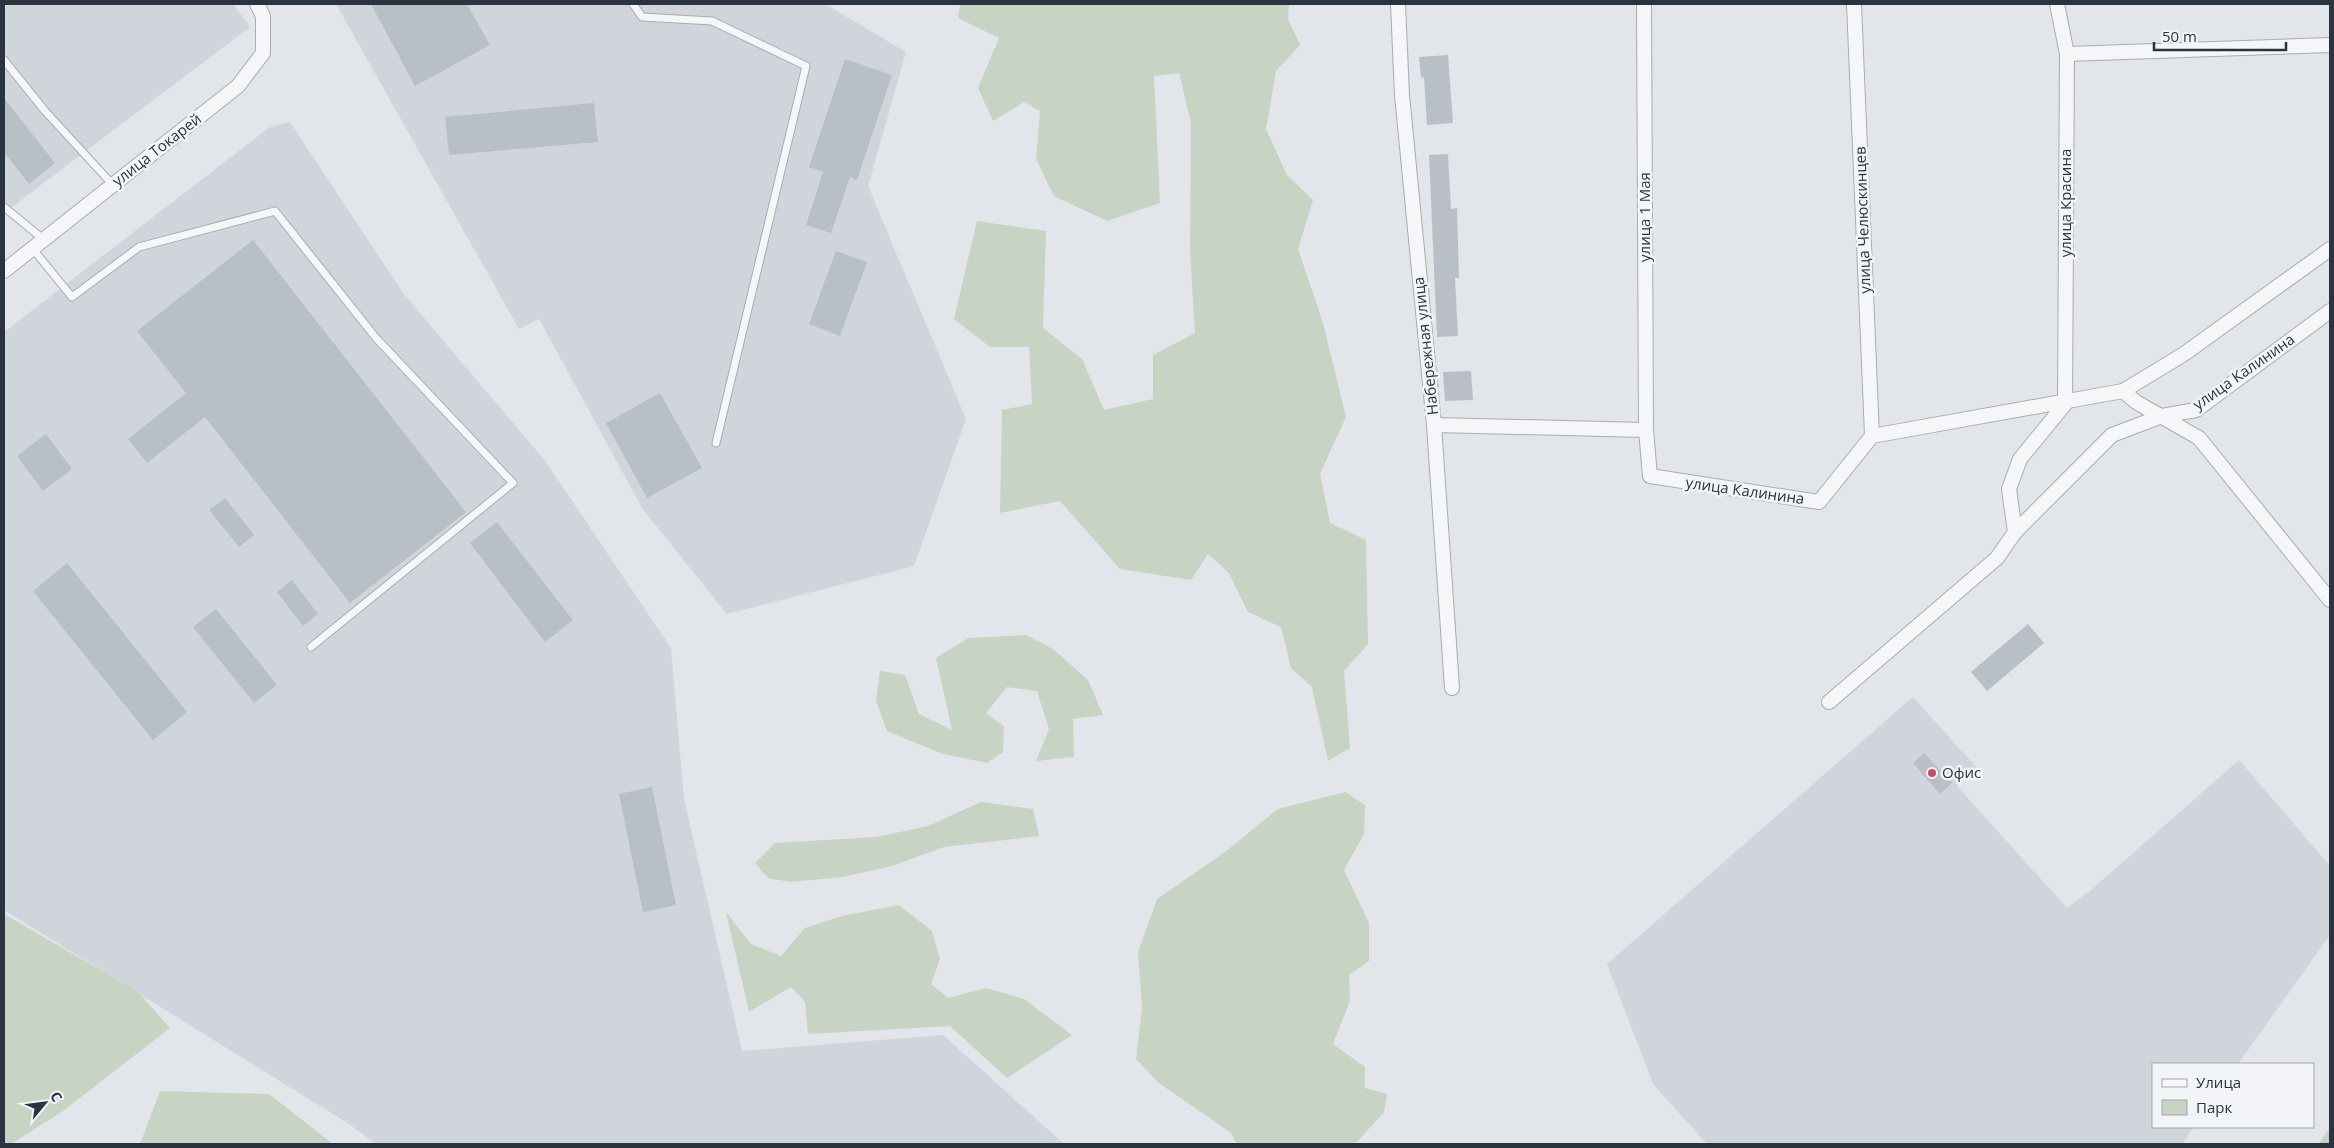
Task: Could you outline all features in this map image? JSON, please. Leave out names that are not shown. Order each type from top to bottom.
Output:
[{"type":"street","name":"улица Токарей","points":[[4,271],[238,86],[263,53],[263,16],[257,4]]},
{"type":"street","name":"Набережная улица","points":[[1398,4],[1402,95],[1434,425],[1452,688]]},
{"type":"street","name":"улица 1 Мая","points":[[1644,4],[1646,430]]},
{"type":"street","name":"улица Челюскинцев","points":[[1854,4],[1872,436]]},
{"type":"street","name":"улица Красина","points":[[2057,4],[2067,54],[2064,404]]},
{"type":"street","points":[[2067,54],[2330,45]]},
{"type":"street","points":[[1872,436],[2064,404],[2123,392],[2184,354],[2330,249]]},
{"type":"street","name":"улица Калинина","points":[[1829,702],[1997,558],[2015,532],[2112,436],[2162,416],[2196,410],[2330,311]]},
{"type":"street","points":[[2123,392],[2136,402],[2199,438],[2330,600]]},
{"type":"street","points":[[2015,532],[2008,489],[2020,459],[2064,404]]},
{"type":"street","points":[[1434,425],[1646,430]]},
{"type":"street","name":"улица Калинина","points":[[1646,430],[1650,476],[1819,502],[1872,436]]},
{"type":"lane","points":[[633,4],[642,17],[712,21],[806,66],[716,443]]},
{"type":"lane","points":[[4,60],[45,111],[112,185]]},
{"type":"lane","points":[[4,206],[43,239]]},
{"type":"lane","points":[[32,248],[72,297],[139,247],[276,211],[376,338],[513,483],[311,647]]},
{"type":"shaded area","points":[[4,4],[233,4],[250,27],[4,213]]},
{"type":"shaded area","points":[[336,4],[825,4],[906,52],[868,186],[966,419],[914,566],[727,614],[642,508],[539,319],[519,329]]},
{"type":"shaded area","points":[[290,122],[403,293],[546,462],[671,648],[684,799],[742,1051],[943,1035],[1064,1144],[376,1144],[349,1124],[4,910],[4,332],[270,127]]},
{"type":"shaded area","points":[[1913,697],[1977,768],[1957,786],[2067,908],[2091,890],[2239,760],[2330,866],[2330,935],[2239,1063],[2152,1063],[2152,1128],[2193,1128],[2182,1144],[1707,1144],[1653,1084],[1607,964]]},
{"type":"green space","points":[[960,4],[1289,4],[1288,19],[1300,45],[1276,71],[1266,129],[1287,175],[1313,200],[1298,249],[1323,323],[1346,417],[1320,474],[1330,523],[1366,540],[1368,644],[1344,671],[1350,748],[1328,761],[1312,687],[1291,668],[1281,627],[1248,612],[1229,573],[1208,554],[1191,580],[1120,569],[1060,501],[1000,513],[1002,410],[1032,404],[1029,347],[990,347],[954,319],[977,221],[1046,231],[1043,328],[1082,359],[1104,410],[1153,399],[1153,355],[1195,333],[1190,251],[1191,123],[1179,73],[1154,76],[1160,203],[1107,221],[1054,196],[1036,159],[1040,111],[1024,102],[993,121],[978,88],[999,38],[958,18]]},
{"type":"green space","points":[[1026,635],[1053,649],[1088,680],[1103,715],[1073,719],[1074,757],[1036,761],[1049,729],[1037,691],[1007,687],[986,713],[1004,726],[1003,752],[987,763],[943,754],[887,731],[876,701],[880,671],[905,675],[919,714],[952,730],[936,658],[968,638]]},
{"type":"green space","points":[[1345,792],[1365,805],[1364,834],[1344,870],[1369,923],[1369,961],[1349,975],[1350,1001],[1333,1044],[1365,1067],[1365,1088],[1387,1094],[1384,1112],[1355,1144],[1237,1144],[1231,1133],[1159,1083],[1136,1059],[1142,1008],[1138,952],[1157,899],[1225,852],[1278,809]]},
{"type":"green space","points":[[981,802],[1033,809],[1039,836],[944,847],[892,866],[843,877],[790,882],[768,878],[755,863],[775,843],[876,837],[928,826]]},
{"type":"green space","points":[[899,905],[932,931],[940,959],[931,984],[948,998],[986,988],[1024,999],[1072,1035],[1007,1078],[950,1026],[808,1034],[805,1002],[791,987],[749,1012],[726,912],[751,944],[781,956],[805,928],[842,916]]},
{"type":"green space","points":[[4,914],[138,992],[170,1028],[63,1111],[11,1144],[4,1144]]},
{"type":"green space","points":[[160,1091],[269,1094],[333,1144],[140,1144]]},
{"type":"green space","points":[[2330,1128],[2330,1144],[2318,1144]]},
{"type":"building","points":[[371,4],[467,4],[490,45],[415,86]]},
{"type":"building","points":[[1448,55],[1453,123],[1427,125],[1424,77],[1421,78],[1419,57]]},
{"type":"building","points":[[845,59],[892,75],[857,180],[850,177],[831,233],[806,225],[823,172],[809,167]]},
{"type":"building","points":[[4,98],[55,163],[29,184],[4,152]]},
{"type":"building","points":[[594,103],[598,142],[449,155],[445,117]]},
{"type":"building","points":[[1448,154],[1451,209],[1457,208],[1459,278],[1455,278],[1458,336],[1437,337],[1429,155]]},
{"type":"building","points":[[253,240],[466,512],[350,603],[205,417],[147,463],[128,439],[186,393],[137,331]]},
{"type":"building","points":[[836,251],[867,262],[840,336],[809,324]]},
{"type":"building","points":[[1471,371],[1473,400],[1445,401],[1443,372]]},
{"type":"building","points":[[660,393],[702,468],[647,498],[606,423]]},
{"type":"building","points":[[46,434],[72,469],[43,491],[17,456]]},
{"type":"building","points":[[225,498],[254,535],[239,547],[209,510]]},
{"type":"building","points":[[497,522],[573,620],[545,642],[470,543]]},
{"type":"building","points":[[67,563],[187,712],[153,740],[33,591]]},
{"type":"building","points":[[292,580],[318,614],[303,626],[277,592]]},
{"type":"building","points":[[216,609],[277,685],[254,703],[193,627]]},
{"type":"building","points":[[2028,624],[2044,643],[1987,691],[1971,672]]},
{"type":"building","name":"Офис","points":[[1924,753],[1952,783],[1940,794],[1913,763]]},
{"type":"building","points":[[652,787],[676,905],[643,912],[619,794]]},
{"type":"place","name":"Офис","points":[[1932,773]]}]
